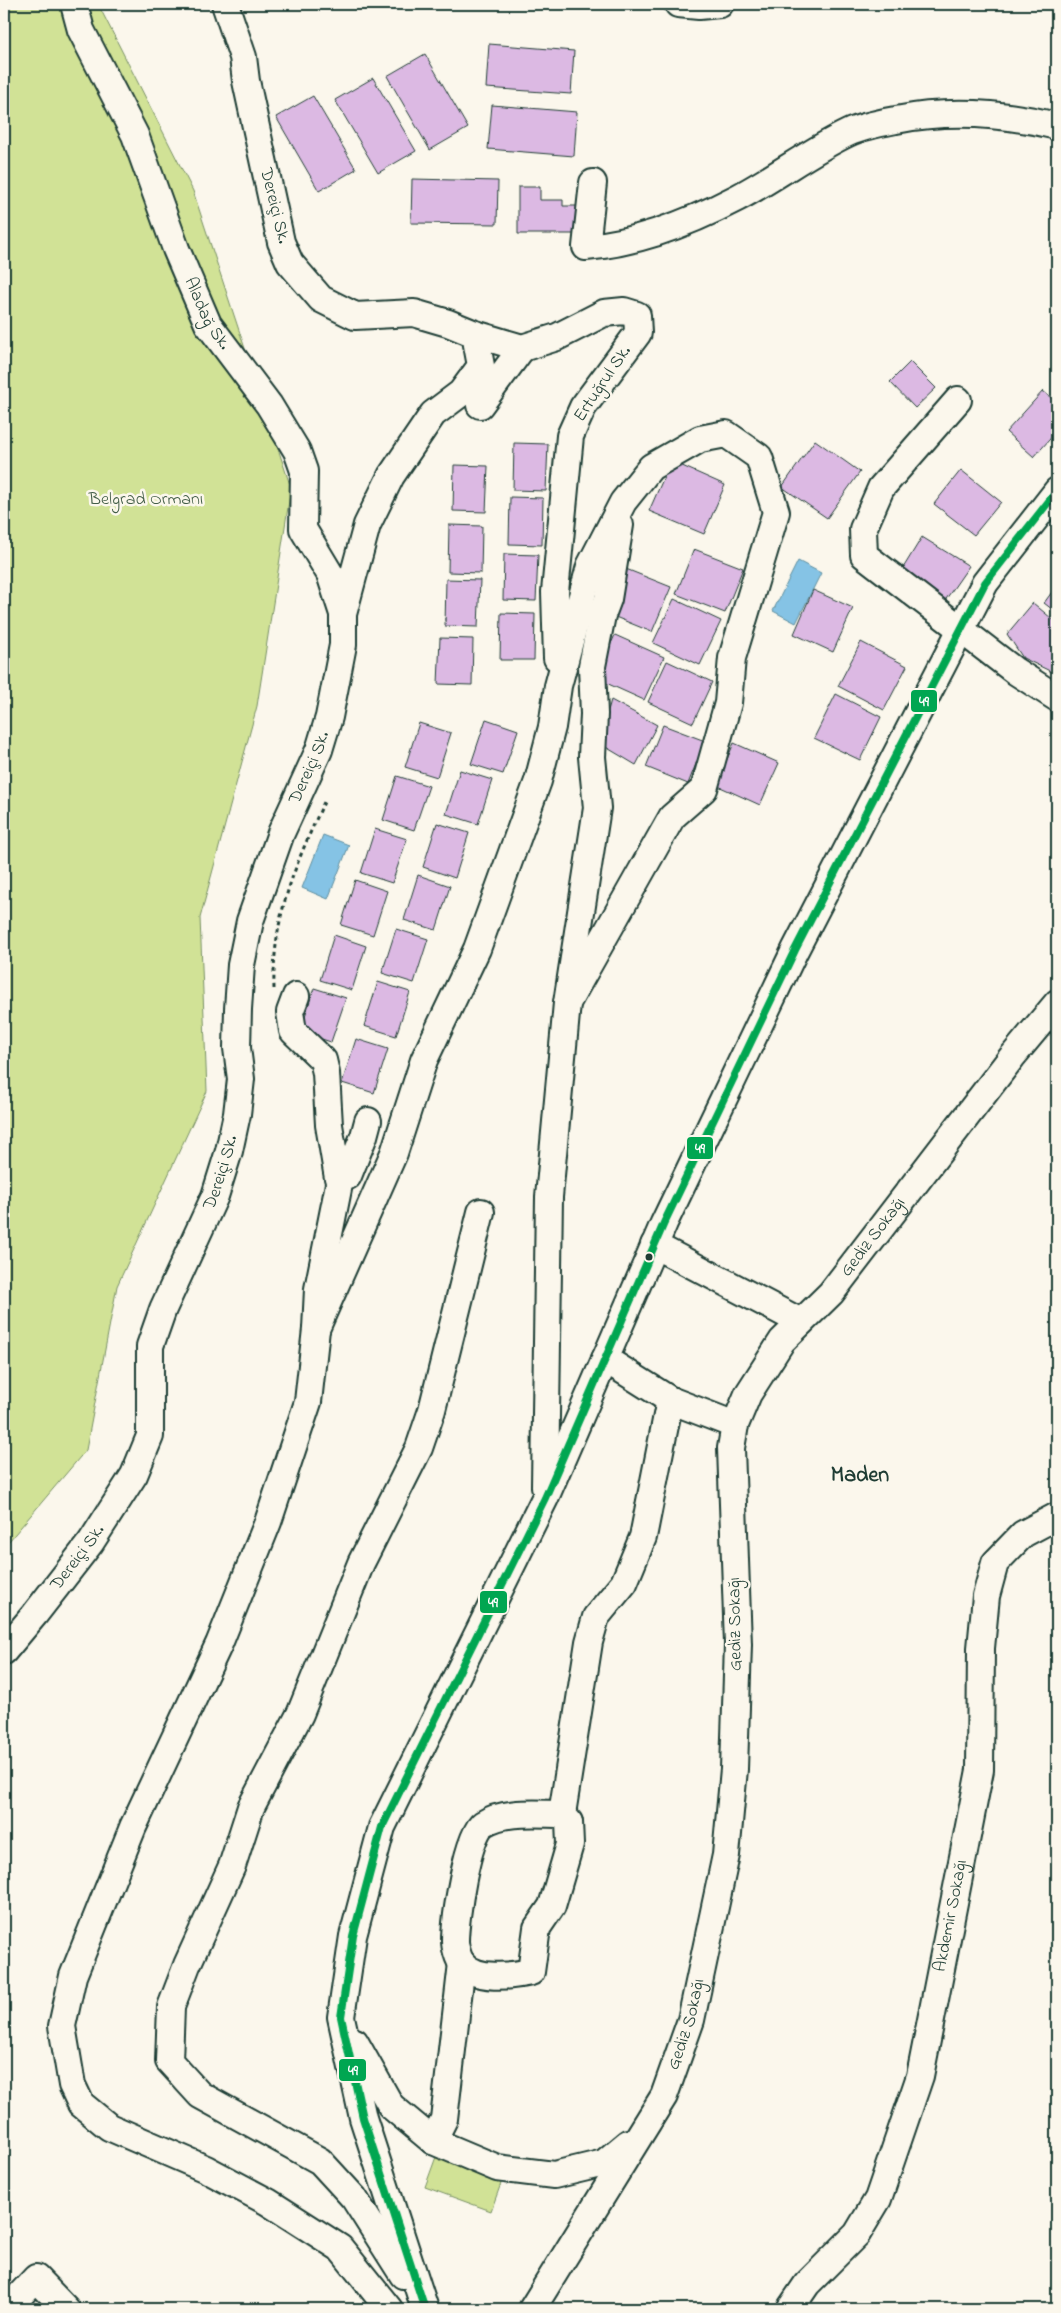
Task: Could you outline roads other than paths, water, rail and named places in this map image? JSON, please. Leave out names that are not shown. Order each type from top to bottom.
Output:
[{"type":"street","name":"Aladağ Sk.","points":[[74,4],[81,30],[135,135],[176,249],[208,324],[269,405],[297,451],[304,471],[303,529],[330,574],[343,614]]},
{"type":"street","name":"Dereiçi Sk.","points":[[4,1651],[92,1542],[134,1475],[150,1436],[148,1392],[150,1346],[163,1309],[216,1196],[237,1114],[241,1079],[236,1048],[241,965],[250,921],[281,833],[319,750],[330,717],[343,645],[343,614],[367,525],[391,476],[433,414],[461,393],[481,366],[475,334],[448,323],[414,313],[355,316],[321,300],[290,263],[281,242],[242,57],[226,4]]},
{"type":"street","points":[[678,4],[698,6],[720,4]]},
{"type":"street","points":[[593,183],[586,248],[606,246],[634,239],[696,218],[737,198],[849,133],[883,122],[922,114],[952,112],[989,113],[1020,117],[1057,126]]},
{"type":"street","name":"Ertuğrul Sk.","points":[[522,348],[558,336],[604,313],[624,311],[637,315],[638,333],[583,407],[570,436],[555,592],[558,686]]},
{"type":"street","points":[[475,334],[522,348],[480,405]]},
{"type":"street","points":[[958,400],[882,488],[863,529],[864,555],[962,628],[1015,671],[1057,698]]},
{"type":"street","points":[[316,1329],[394,1153],[424,1060],[477,949],[538,781],[552,727],[558,686],[590,566],[623,502],[651,468],[700,439],[726,434],[759,457],[776,512],[732,658],[728,703],[704,790],[672,817],[567,1003]]},
{"type":"street","points":[[423,2309],[363,2118],[342,2017],[353,1936],[382,1827],[544,1498],[654,1245],[795,950],[985,583],[1057,491]]},
{"type":"street","points":[[544,1498],[549,1198],[567,1003],[597,808],[592,758],[594,714],[592,666],[602,616],[608,599],[623,502]]},
{"type":"street","points":[[285,993],[293,1031],[323,1060],[326,1073],[333,1151],[338,1178],[340,1179],[318,1289],[316,1329],[308,1402],[268,1522],[219,1644],[133,1827],[73,1976],[62,2026],[72,2085],[81,2104],[109,2127],[206,2169],[268,2202],[340,2248],[390,2309]]},
{"type":"street","name":"Gediz Sokağı","points":[[532,2309],[664,2096],[691,2020],[726,1855],[734,1769],[738,1644],[731,1448],[735,1425],[748,1394],[782,1341],[831,1293],[1012,1057],[1057,1003]]},
{"type":"street","points":[[340,1179],[348,1176],[368,1121]]},
{"type":"street","points":[[423,2309],[354,2198],[320,2161],[200,2095],[168,2061],[170,2016],[171,2007],[186,1965],[232,1866],[251,1807],[300,1714],[361,1563],[419,1448],[432,1410],[481,1212]]},
{"type":"street","points":[[654,1245],[801,1322]]},
{"type":"street","points":[[605,1359],[670,1400],[735,1425]]},
{"type":"street","points":[[562,1814],[589,1642],[596,1617],[624,1583],[643,1537],[670,1400]]},
{"type":"street","name":"Akdemir Sokağı","points":[[790,2309],[806,2284],[857,2234],[878,2199],[920,2076],[980,1770],[981,1648],[986,1596],[995,1563],[1023,1534],[1057,1516]]},
{"type":"street","points":[[433,2141],[444,2119],[462,1963],[454,1944],[461,1889],[473,1838],[481,1825],[496,1818],[562,1814]]},
{"type":"street","points":[[462,1963],[478,1973],[507,1977],[531,1972],[537,1928],[552,1906],[570,1844],[569,1822],[562,1814]]},
{"type":"street","points":[[342,2017],[391,2106],[433,2141],[497,2168],[554,2175],[604,2163],[640,2132]]},
{"type":"street","points":[[7,2309],[36,2278],[66,2309]]},
{"type":"water","points":[[798,561],[821,573],[796,623],[773,611]]},
{"type":"water","points":[[323,835],[349,845],[328,899],[302,888]]},
{"type":"district","name":"Maden","points":[[860,1476]]},
{"type":"park label","name":"Belgrad Ormanı","points":[[146,500]]}]
